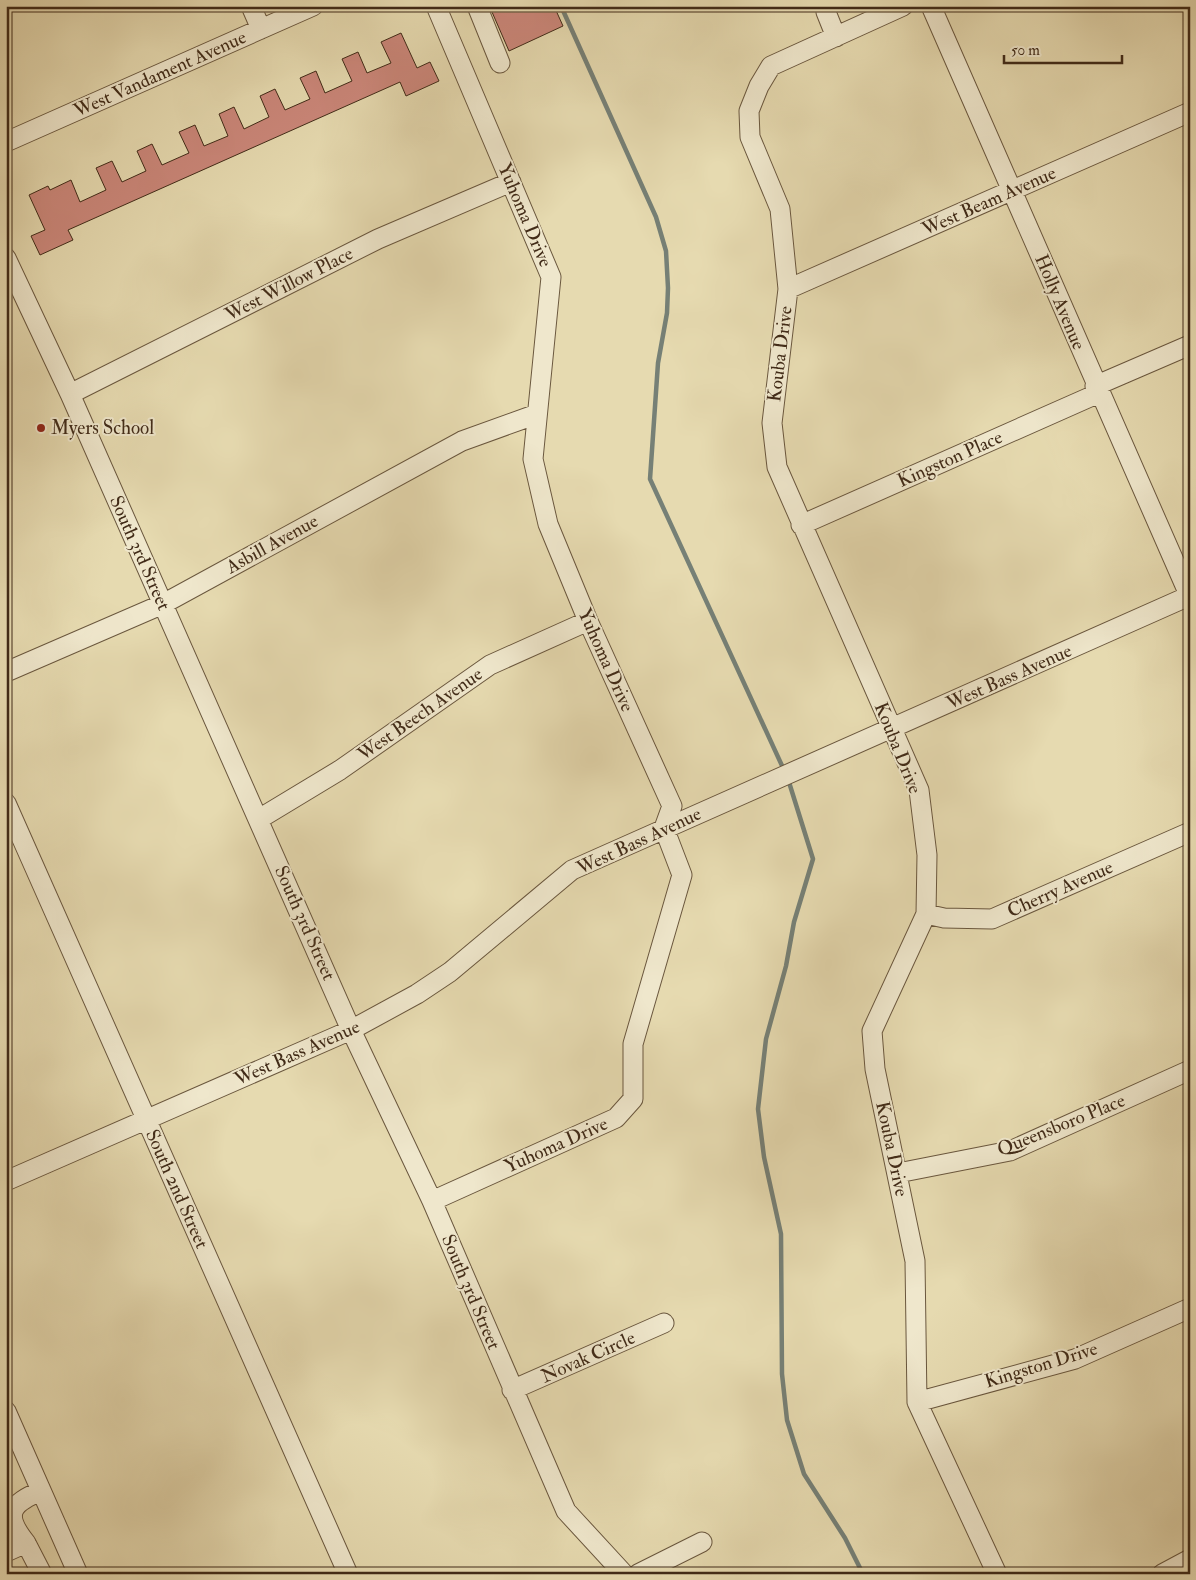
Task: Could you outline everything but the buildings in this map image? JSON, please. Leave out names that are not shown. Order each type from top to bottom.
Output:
[{"type":"street","points":[[251,6],[261,29]]},
{"type":"street","name":"West Vandament Avenue","points":[[6,142],[313,6]]},
{"type":"street","name":"Yuhoma Drive","points":[[432,1201],[616,1118],[633,1099],[633,1044],[682,875],[664,828],[672,806],[588,621],[548,524],[533,459],[551,277],[436,6]]},
{"type":"street","points":[[477,6],[500,64]]},
{"type":"street","points":[[827,6],[826,12],[836,37]]},
{"type":"street","name":"Kouba Drive","points":[[903,6],[771,66],[759,86],[749,111],[750,137],[780,209],[788,289],[772,424],[777,467],[919,790],[927,855],[926,914],[872,1031],[875,1069],[915,1261],[917,1402],[996,1574]]},
{"type":"street","name":"Holly Avenue","points":[[930,6],[1013,191],[1097,390],[1188,589]]},
{"type":"street","name":"West Beam Avenue","points":[[788,289],[1190,112]]},
{"type":"street","name":"West Willow Place","points":[[70,394],[378,239],[511,182]]},
{"type":"street","name":"South 3rd Street","points":[[6,258],[70,394],[259,818],[351,1030],[432,1201],[512,1390],[566,1511],[624,1574]]},
{"type":"street","name":"Kingston Place","points":[[801,525],[1097,390],[1190,345]]},
{"type":"street","name":"Asbill Avenue","points":[[6,672],[163,604],[462,441],[537,414]]},
{"type":"street","name":"West Bass Avenue","points":[[6,1181],[351,1030],[417,994],[450,972],[572,870],[892,729],[1188,589]]},
{"type":"street","name":"West Beech Avenue","points":[[259,818],[340,770],[490,665],[588,621]]},
{"type":"street","name":"South 2nd Street","points":[[6,804],[348,1574]]},
{"type":"street","name":"Cherry Avenue","points":[[926,914],[944,918],[992,919],[1190,832]]},
{"type":"street","name":"Queensboro Place","points":[[898,1173],[1010,1151],[1190,1070]]},
{"type":"street","name":"Kingston Drive","points":[[917,1402],[1075,1359],[1190,1308]]},
{"type":"street","name":"Novak Circle","points":[[512,1390],[664,1323]]},
{"type":"street","points":[[6,1411],[78,1574]]},
{"type":"street","points":[[41,1491],[21,1500],[12,1513],[12,1520],[16,1531],[26,1543],[42,1574]]},
{"type":"street","points":[[638,1574],[702,1542]]},
{"type":"street","points":[[6,1552],[26,1543]]},
{"type":"street","points":[[1162,1574],[1190,1559]]},
{"type":"waterway","points":[[561,6],[656,217],[666,251],[667,313],[658,363],[650,479],[784,770]]},
{"type":"waterway","points":[[788,779],[813,859],[794,922],[786,966],[766,1039],[758,1109],[764,1157],[781,1234],[782,1374],[787,1420],[804,1474],[845,1538],[863,1574]]},
{"type":"place","name":"Myers School","points":[[41,428]]}]
